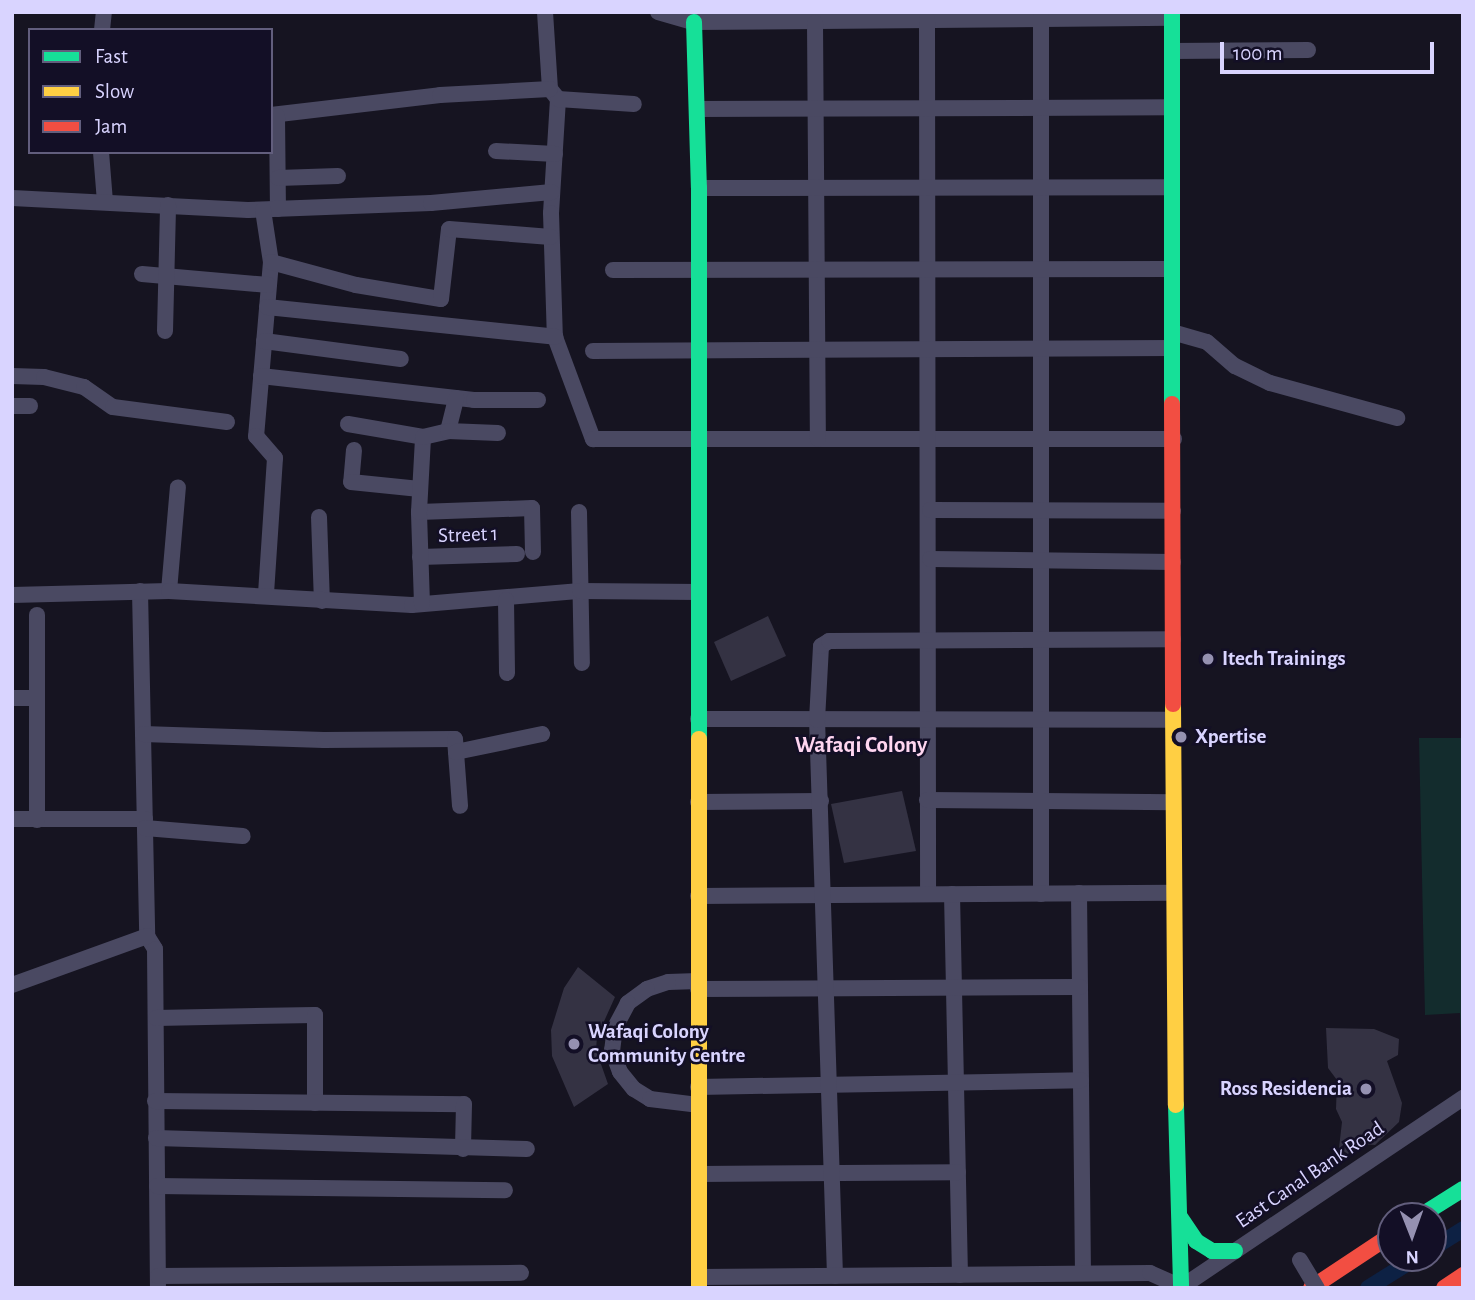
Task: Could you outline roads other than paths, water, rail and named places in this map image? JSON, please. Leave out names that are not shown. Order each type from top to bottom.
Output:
[{"type":"main road","points":[[1172,15],[1173,893],[1181,1288]]},
{"type":"main road","points":[[694,22],[700,273],[699,1283]]},
{"type":"main road","points":[[1442,1202],[1463,1189]]},
{"type":"main road","points":[[1179,1215],[1196,1241],[1212,1251],[1235,1251]]},
{"type":"main road","points":[[1311,1288],[1377,1244]]},
{"type":"main road","points":[[1444,1288],[1463,1275]]},
{"type":"street","points":[[545,12],[554,94],[555,154],[551,237],[555,337],[593,439],[1174,439]]},
{"type":"street","points":[[658,12],[694,22],[738,17],[819,19],[1172,15]]},
{"type":"street","points":[[1035,15],[1040,107],[1044,439],[1041,894]]},
{"type":"street","points":[[916,17],[930,108],[928,894]]},
{"type":"street","points":[[818,439],[816,108],[819,19]]},
{"type":"street","points":[[1172,51],[1308,50]]},
{"type":"street","points":[[265,594],[275,458],[256,436],[271,262],[270,209],[278,178],[274,116],[440,95],[554,94],[634,104]]},
{"type":"street","points":[[697,109],[1172,107]]},
{"type":"street","points":[[496,151],[555,154]]},
{"type":"street","points":[[101,154],[105,202]]},
{"type":"street","points":[[278,178],[338,176]]},
{"type":"street","points":[[699,188],[816,190],[1172,187]]},
{"type":"street","points":[[12,198],[270,209],[431,203],[552,192]]},
{"type":"street","points":[[165,331],[168,205]]},
{"type":"street","points":[[271,262],[356,285],[441,299],[449,229],[551,237]]},
{"type":"street","points":[[613,270],[700,273],[1172,269]]},
{"type":"street","points":[[142,274],[269,285]]},
{"type":"street","points":[[267,307],[555,337]]},
{"type":"street","points":[[593,351],[1042,349],[1172,340],[1207,342],[1235,366],[1270,383],[1396,418]]},
{"type":"street","points":[[264,341],[401,359]]},
{"type":"street","points":[[12,376],[44,377],[83,387],[113,407],[227,422]]},
{"type":"street","points":[[261,376],[456,398],[538,400]]},
{"type":"street","points":[[448,431],[456,398]]},
{"type":"street","points":[[12,406],[30,406]]},
{"type":"street","points":[[348,425],[424,437],[448,431],[498,433]]},
{"type":"street","points":[[422,604],[419,512],[424,437]]},
{"type":"street","points":[[354,450],[351,482],[420,489]]},
{"type":"street","points":[[169,591],[178,487]]},
{"type":"street","name":"Street 1","points":[[419,512],[532,508],[525,553],[421,557]]},
{"type":"street","points":[[930,510],[1173,511]]},
{"type":"street","points":[[579,512],[582,663]]},
{"type":"street","points":[[319,517],[322,601]]},
{"type":"street","points":[[930,559],[1173,562]]},
{"type":"street","points":[[141,591],[148,936],[155,949],[158,1282],[522,1273]]},
{"type":"street","points":[[12,595],[169,591],[265,594],[322,601],[422,604],[506,600],[580,591],[699,592]]},
{"type":"street","points":[[506,600],[507,673]]},
{"type":"street","points":[[37,615],[37,820]]},
{"type":"street","points":[[835,1276],[825,895],[817,720],[821,646],[829,641],[929,639],[1173,639]]},
{"type":"street","points":[[12,698],[37,698]]},
{"type":"street","points":[[698,719],[927,722],[1172,720]]},
{"type":"street","points":[[143,734],[324,740],[455,739],[460,806]]},
{"type":"street","points":[[456,752],[542,734]]},
{"type":"street","points":[[927,800],[1173,802]]},
{"type":"street","points":[[698,802],[821,801]]},
{"type":"street","points":[[12,820],[145,824],[243,836]]},
{"type":"street","points":[[698,896],[1173,893]]},
{"type":"street","points":[[952,894],[960,1275]]},
{"type":"street","points":[[1079,894],[1083,1273]]},
{"type":"street","points":[[12,985],[148,936]]},
{"type":"street","points":[[698,1105],[650,1099],[634,1089],[620,1072],[612,1050],[615,1027],[637,996],[668,982],[698,985],[1080,987]]},
{"type":"street","points":[[156,1018],[315,1016],[315,1103]]},
{"type":"street","points":[[698,1087],[829,1087],[1081,1080]]},
{"type":"street","name":"East Canal Bank Road","points":[[1181,1288],[1463,1097]]},
{"type":"street","points":[[155,1101],[464,1104],[463,1149]]},
{"type":"street","points":[[156,1138],[527,1149]]},
{"type":"street","points":[[699,1174],[958,1172]]},
{"type":"street","points":[[157,1186],[505,1190]]},
{"type":"street","points":[[1300,1260],[1317,1288]]},
{"type":"street","points":[[699,1283],[835,1276],[899,1282],[960,1275],[1150,1273],[1181,1288]]},
{"type":"waterway","points":[[1447,1239],[1463,1229]]},
{"type":"waterway","points":[[1368,1288],[1394,1272]]},
{"type":"place","name":"Itech Trainings","points":[[1208,659]]},
{"type":"place","name":"Xpertise","points":[[1181,737]]},
{"type":"place","name":"Wafaqi Colony Community Centre","points":[[574,1044]]},
{"type":"place","name":"Ross Residencia","points":[[1366,1089]]},
{"type":"district","name":"Wafaqi Colony","points":[[861,746]]}]
